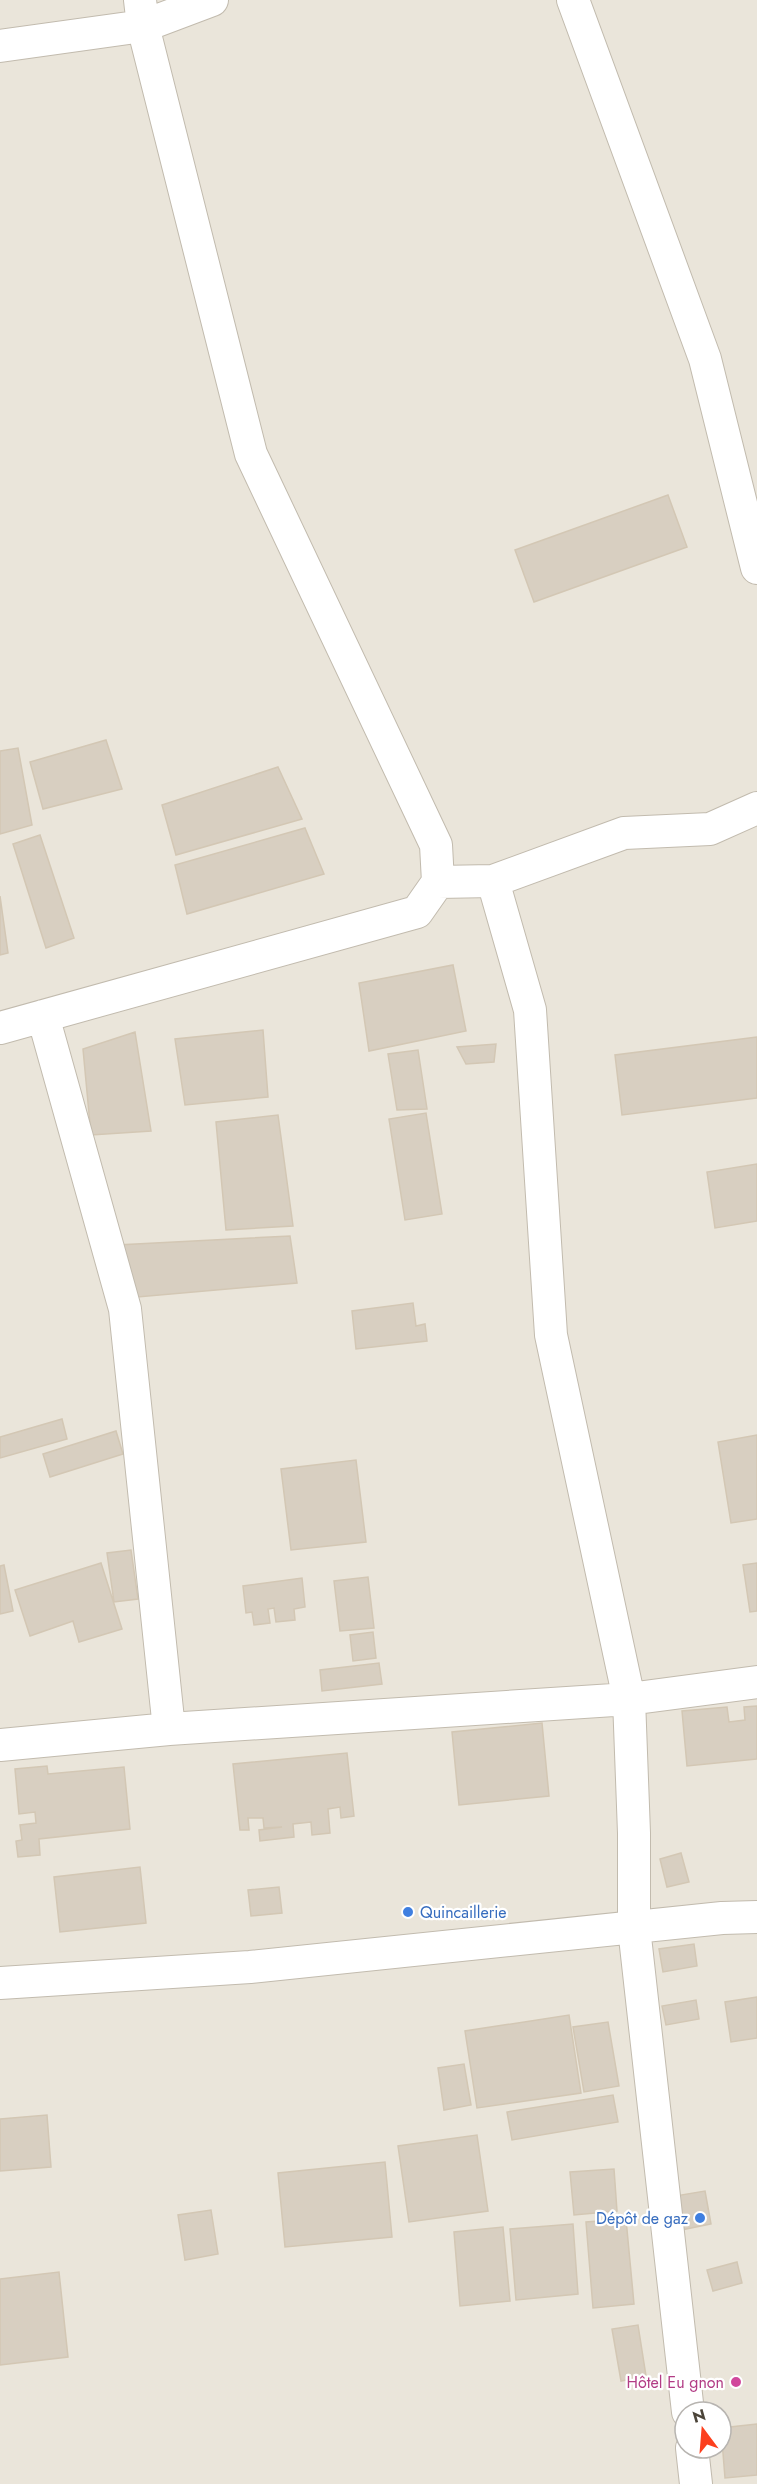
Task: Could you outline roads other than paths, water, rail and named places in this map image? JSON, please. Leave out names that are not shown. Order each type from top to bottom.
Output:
[{"type":"street","points":[[0,46],[142,13],[212,0]]},
{"type":"street","points":[[573,0],[705,359],[757,568]]},
{"type":"street","points":[[0,1028],[417,912],[438,882],[436,845],[251,454],[142,13]]},
{"type":"street","points":[[438,882],[493,881],[624,833],[710,829],[757,808]]},
{"type":"street","points":[[493,881],[530,1010],[551,1335],[628,1698],[634,1833],[634,1928],[687,2400]]},
{"type":"street","points":[[43,1016],[125,1309],[169,1729]]},
{"type":"street","points":[[0,1745],[169,1729],[628,1698],[757,1682]]},
{"type":"street","points":[[0,1983],[250,1967],[722,1918],[757,1917]]},
{"type":"street","points":[[693,2460],[696,2484]]},
{"type":"place","name":"Quincaillerie","points":[[408,1912]]},
{"type":"place","name":"Dépôt de gaz","points":[[700,2218]]},
{"type":"place","name":"Hôtel Eu gnon","points":[[736,2382]]}]
